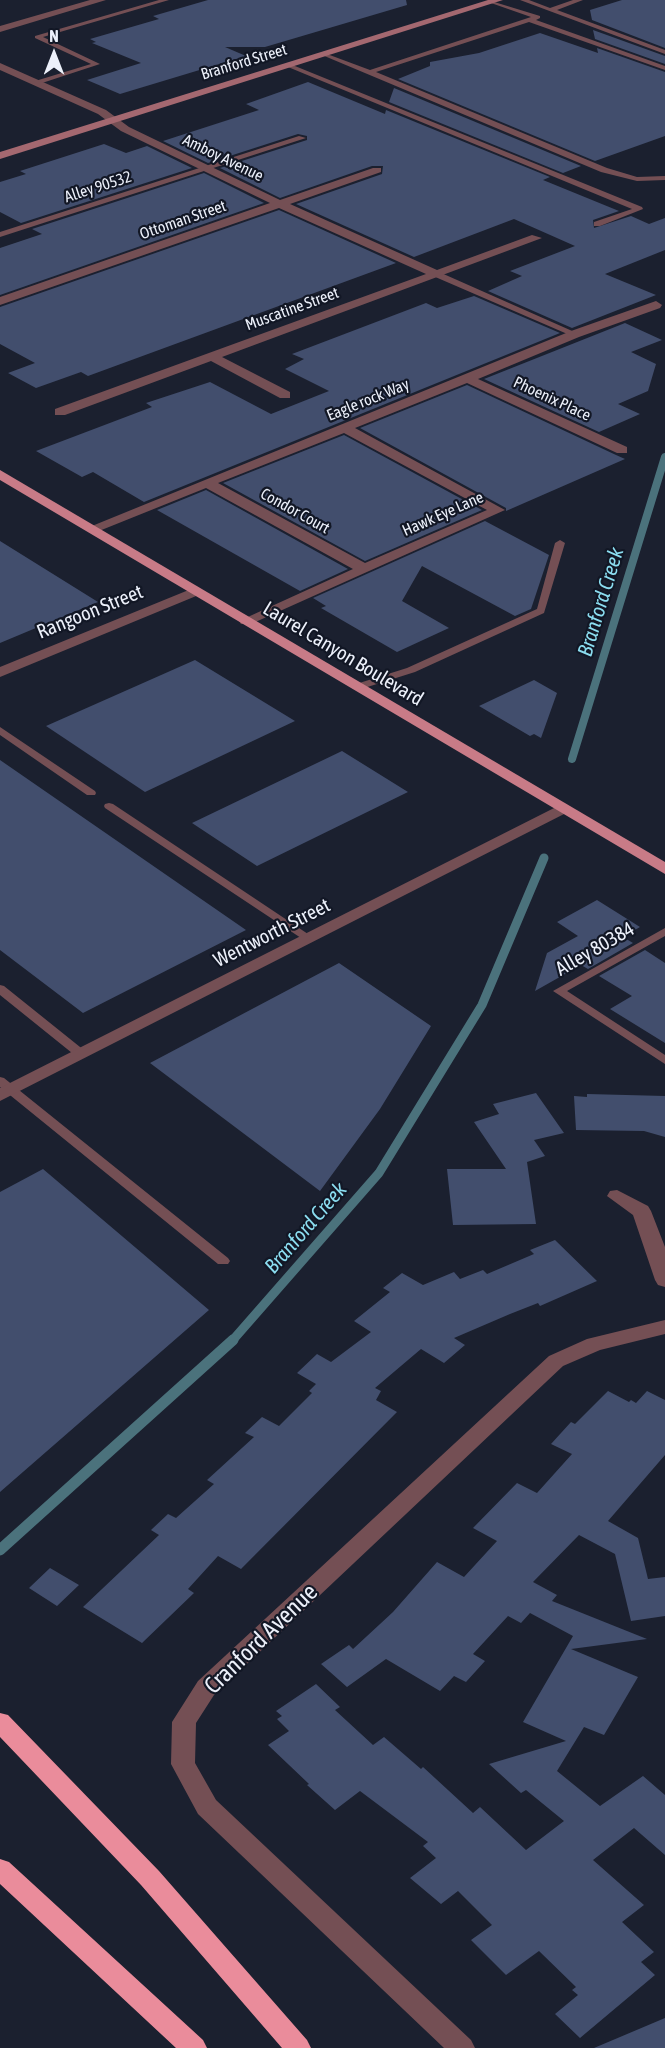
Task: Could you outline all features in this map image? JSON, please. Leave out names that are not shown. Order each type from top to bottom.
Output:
[{"type":"highway","points":[[0,1722],[150,1878],[298,2048]]},
{"type":"highway","points":[[0,1869],[194,2048]]},
{"type":"main road","name":"Branford Street","points":[[0,156],[495,1]]},
{"type":"main road","name":"Laurel Canyon Boulevard","points":[[0,474],[665,869]]},
{"type":"street","points":[[0,29],[101,0]]},
{"type":"street","name":"Amboy Avenue","points":[[0,66],[114,120],[125,129],[279,204],[436,273]]},
{"type":"street","name":"Ottoman Street","points":[[0,301],[376,170]]},
{"type":"street","name":"Muscatine Street","points":[[60,412],[536,238]]},
{"type":"street","name":"Eagle rock Way","points":[[94,528],[468,379],[574,334],[656,305]]},
{"type":"street","points":[[212,357],[285,396]]},
{"type":"street","name":"Phoenix Place","points":[[468,379],[622,450]]},
{"type":"street","name":"Hawk Eye Lane","points":[[246,621],[498,510],[345,428]]},
{"type":"street","name":"Condor Court","points":[[209,483],[364,569]]},
{"type":"street","name":"Rangoon Street","points":[[0,672],[196,591]]},
{"type":"street","name":"Wentworth Street","points":[[4,1089],[81,1054],[562,808]]},
{"type":"street","points":[[617,1196],[641,1211],[651,1233],[665,1280]]},
{"type":"street","name":"Cranford Avenue","points":[[462,2048],[207,1807],[183,1764],[184,1722],[206,1688],[556,1361],[594,1344],[665,1327]]},
{"type":"lane","points":[[36,82],[97,64],[36,37],[166,0]]},
{"type":"lane","points":[[523,0],[665,52]]},
{"type":"lane","points":[[550,10],[580,0]]},
{"type":"lane","points":[[370,72],[538,17],[495,1]]},
{"type":"lane","points":[[530,20],[665,68]]},
{"type":"lane","points":[[325,55],[604,170],[637,179],[665,178]]},
{"type":"lane","points":[[290,66],[639,209],[597,224]]},
{"type":"lane","name":"Alley 90532","points":[[0,235],[302,138]]},
{"type":"lane","points":[[436,273],[574,334]]},
{"type":"lane","points":[[357,687],[411,670],[541,611],[560,543]]},
{"type":"lane","points":[[0,730],[91,793]]},
{"type":"lane","points":[[109,806],[308,938]]},
{"type":"lane","name":"Alley 80384","points":[[665,931],[558,991],[665,1060]]},
{"type":"lane","points":[[0,989],[81,1054]]},
{"type":"lane","points":[[4,1089],[223,1261]]},
{"type":"building","points":[[208,0],[406,0],[407,5],[265,47],[225,47],[246,56],[120,94],[87,80],[141,63],[92,43],[96,42],[90,39],[159,19],[153,16]]},
{"type":"building","points":[[622,0],[665,0],[665,48],[592,20],[590,10]]},
{"type":"building","points":[[593,30],[665,56],[665,64],[595,39]]},
{"type":"building","points":[[540,33],[598,53],[597,48],[665,72],[665,136],[595,161],[398,79],[430,66],[430,62],[479,53]]},
{"type":"building","points":[[308,82],[385,114],[386,110],[550,177],[543,180],[619,211],[593,220],[594,228],[631,216],[649,224],[665,218],[665,250],[605,274],[656,295],[572,328],[488,291],[522,276],[510,271],[575,246],[514,219],[414,257],[296,204],[382,174],[383,166],[372,166],[280,198],[220,168],[307,140],[307,136],[298,134],[208,163],[163,141],[259,110],[246,104]]},
{"type":"building","points":[[394,88],[581,166],[563,173],[389,102]]},
{"type":"building","points":[[104,144],[126,153],[147,146],[192,168],[21,223],[0,212],[0,182],[26,174],[20,171]]},
{"type":"building","points":[[204,173],[264,203],[0,295],[0,248],[42,234],[32,229]]},
{"type":"building","points":[[279,210],[396,263],[88,376],[81,372],[36,388],[8,373],[35,363],[0,344],[0,307]]},
{"type":"building","points":[[474,296],[560,333],[144,502],[93,472],[82,477],[36,451],[152,407],[146,403],[210,382],[271,414],[329,391],[285,369],[304,359],[292,354],[426,303],[437,308]]},
{"type":"building","points":[[625,323],[662,340],[631,352],[656,364],[648,391],[618,404],[640,414],[599,432],[484,379]]},
{"type":"building","points":[[467,385],[625,459],[506,511],[506,508],[360,428]]},
{"type":"building","points":[[344,435],[482,510],[365,561],[223,483]]},
{"type":"building","points":[[206,490],[348,569],[300,591],[157,510]]},
{"type":"building","points":[[485,521],[549,555],[531,609],[515,616],[422,566],[402,601],[449,628],[397,652],[321,608],[326,606],[313,598]]},
{"type":"building","points":[[0,541],[98,602],[0,643]]},
{"type":"building","points":[[195,660],[295,721],[145,792],[46,726]]},
{"type":"building","points":[[534,680],[557,693],[541,738],[534,734],[530,736],[479,706]]},
{"type":"building","points":[[342,751],[408,792],[257,866],[192,823]]},
{"type":"building","points":[[0,760],[246,930],[83,1013],[0,950]]},
{"type":"building","points":[[597,900],[640,927],[623,937],[633,943],[588,969],[581,965],[535,991],[547,953],[578,936],[557,922]]},
{"type":"building","points":[[645,950],[665,963],[665,1043],[610,1009],[632,996],[599,976]]},
{"type":"building","points":[[339,963],[431,1026],[380,1109],[320,1191],[150,1063]]},
{"type":"building","points":[[536,1093],[564,1133],[534,1140],[545,1156],[527,1162],[536,1224],[453,1225],[447,1169],[506,1169],[474,1122],[499,1114],[493,1104]]},
{"type":"building","points":[[587,1094],[665,1096],[665,1137],[644,1131],[576,1130],[574,1096],[587,1097]]},
{"type":"building","points":[[43,1169],[209,1310],[0,1492],[0,1192]]},
{"type":"building","points":[[555,1240],[597,1281],[540,1306],[538,1303],[454,1338],[465,1345],[444,1363],[421,1349],[375,1388],[381,1391],[376,1400],[397,1412],[241,1569],[218,1556],[188,1589],[194,1593],[142,1643],[83,1607],[159,1535],[151,1530],[168,1514],[176,1518],[214,1484],[207,1480],[254,1437],[245,1433],[262,1417],[279,1426],[312,1393],[309,1391],[316,1384],[297,1373],[317,1354],[331,1362],[371,1332],[354,1321],[390,1292],[383,1288],[402,1273],[423,1285],[454,1272],[460,1279],[483,1270],[487,1274],[534,1254],[530,1250]]},
{"type":"building","points":[[608,1391],[629,1402],[631,1400],[636,1403],[647,1391],[665,1400],[665,1455],[608,1521],[638,1538],[648,1579],[665,1577],[665,1616],[631,1621],[615,1554],[579,1535],[533,1582],[557,1595],[552,1601],[647,1639],[571,1649],[638,1677],[604,1735],[584,1727],[557,1771],[600,1806],[643,1776],[665,1795],[665,1855],[634,1828],[593,1860],[644,1905],[622,1922],[654,1952],[641,1962],[655,1975],[580,2038],[555,2014],[578,1995],[572,1990],[576,1987],[539,1951],[506,1975],[471,1940],[492,1925],[458,1891],[441,1904],[410,1878],[436,1858],[423,1846],[428,1842],[360,1791],[335,1810],[268,1745],[289,1731],[277,1719],[282,1716],[276,1711],[316,1684],[340,1707],[335,1710],[373,1745],[384,1737],[421,1769],[423,1767],[473,1813],[480,1807],[526,1850],[564,1821],[526,1790],[521,1793],[489,1764],[566,1741],[523,1722],[573,1636],[530,1613],[521,1623],[508,1616],[473,1654],[485,1661],[466,1682],[454,1676],[440,1691],[386,1659],[347,1687],[321,1664],[349,1645],[353,1649],[393,1612],[437,1562],[464,1577],[497,1541],[473,1528],[517,1483],[537,1493],[572,1454],[551,1444],[571,1422],[575,1424]]},
{"type":"building","points":[[50,1568],[79,1585],[57,1606],[29,1588]]},
{"type":"building","points":[[665,2018],[665,2048],[594,2048]]},
{"type":"waterway","name":"Branford Creek","points":[[572,759],[665,457]]},
{"type":"waterway","name":"Branford Creek","points":[[232,1341],[379,1173],[482,1005],[544,858]]},
{"type":"waterway","name":"Branford Creek","points":[[0,1550],[232,1341]]}]
